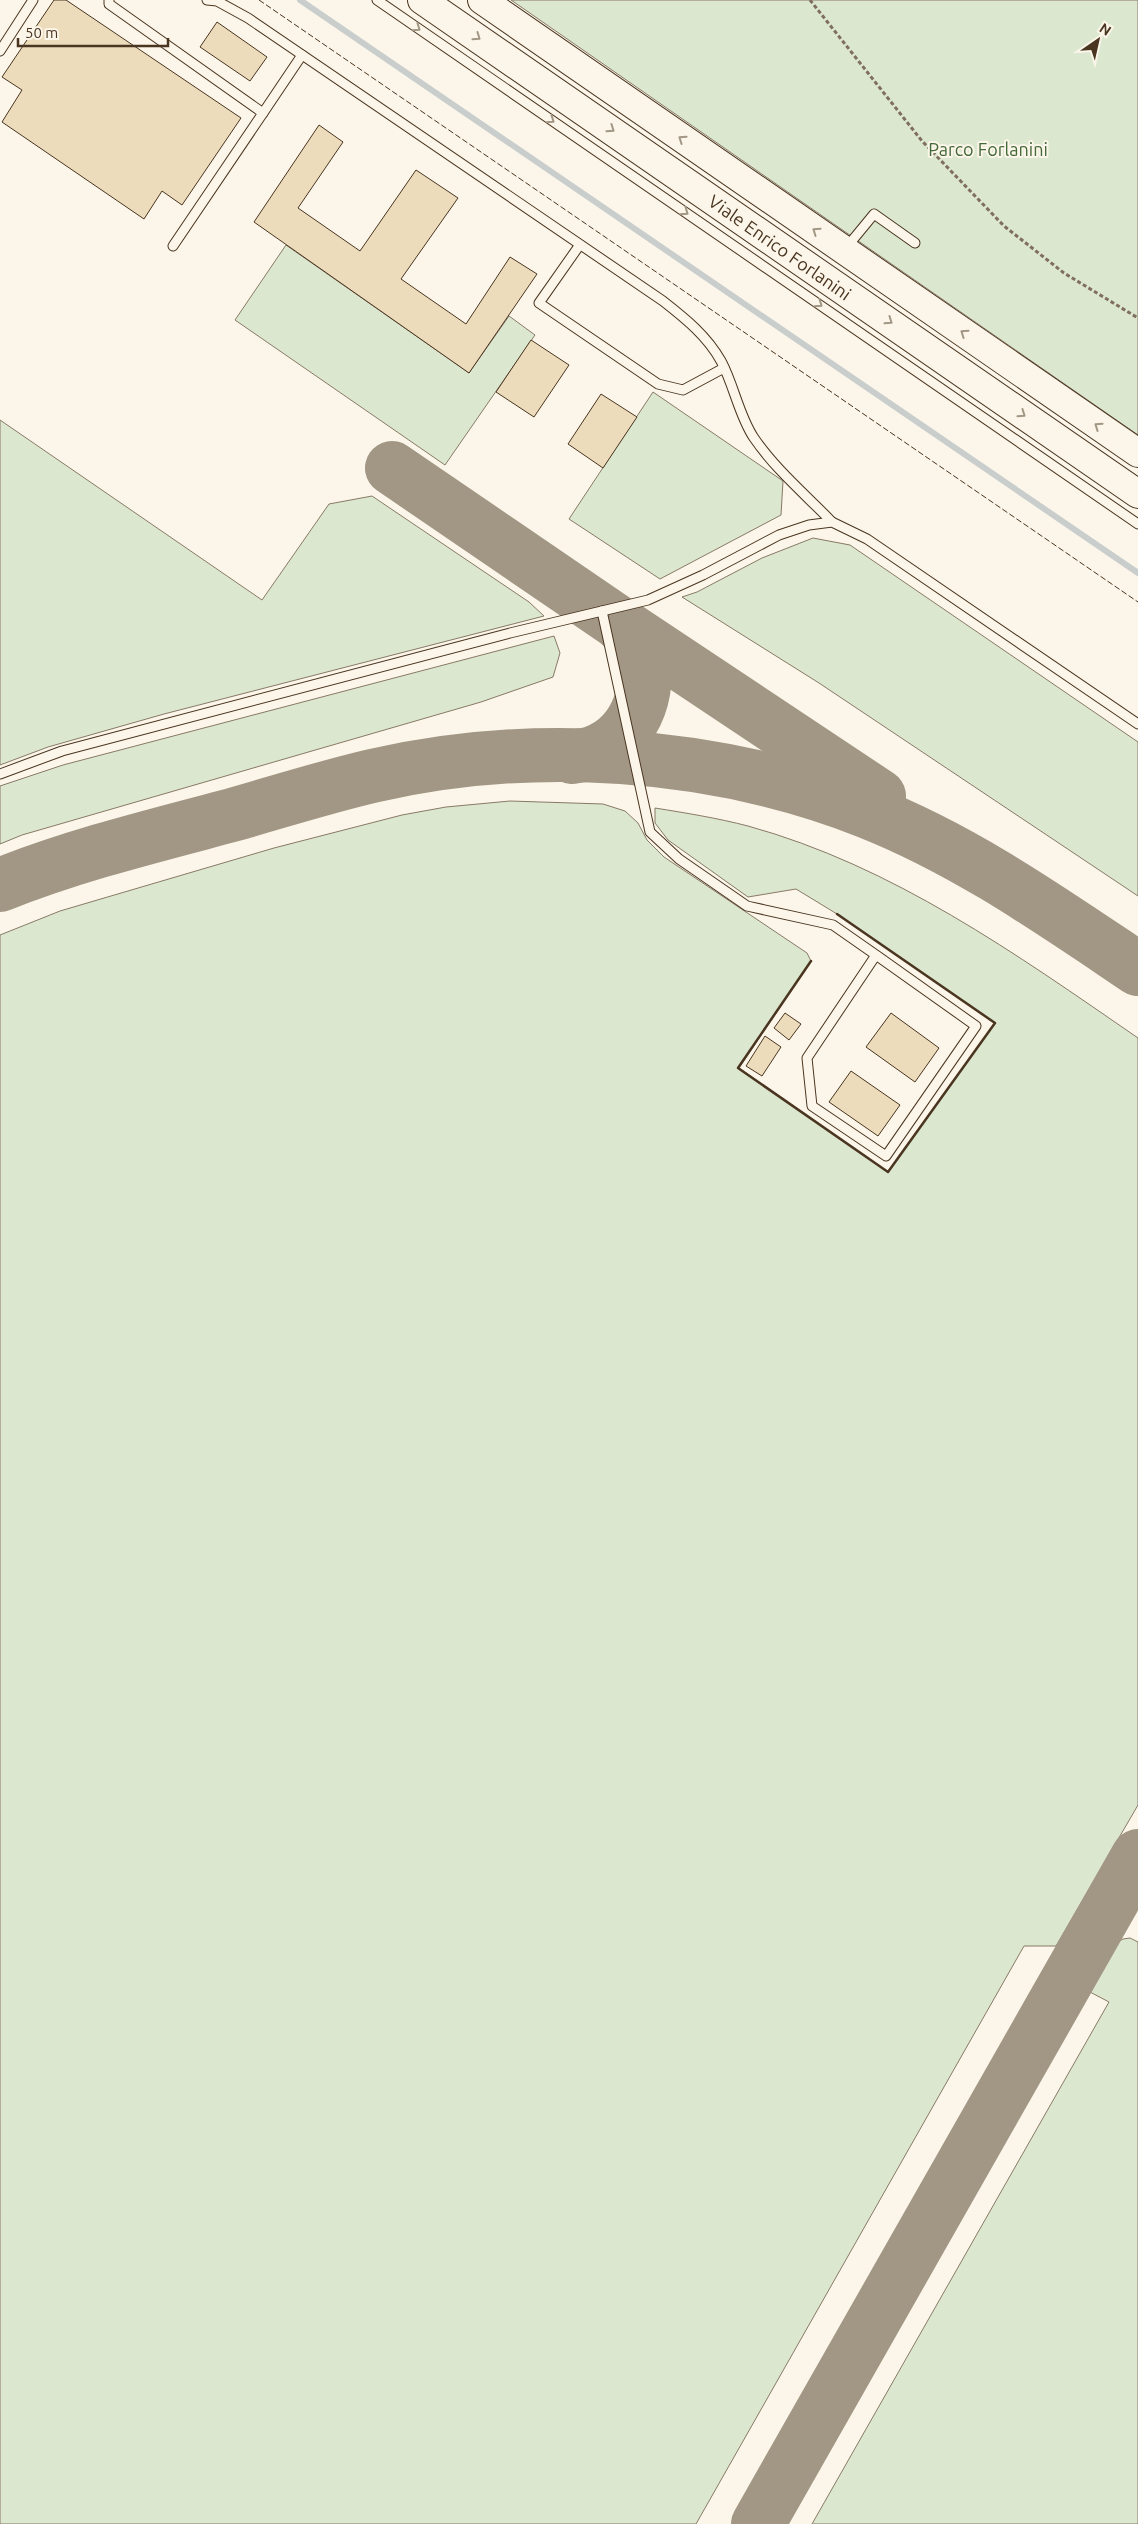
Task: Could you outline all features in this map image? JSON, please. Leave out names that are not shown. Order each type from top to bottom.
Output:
[{"type":"main road","name":"Viale Enrico Forlanini","points":[[422,0],[1138,494]]},
{"type":"main road","name":"Viale Enrico Forlanini","points":[[482,0],[1138,453]]},
{"type":"lane","points":[[0,51],[33,0]]},
{"type":"lane","points":[[109,0],[109,4],[264,113]]},
{"type":"lane","points":[[207,0],[217,1],[248,18],[579,246],[663,301],[692,323],[711,345],[724,368],[754,437],[783,473],[832,522],[868,538],[1138,724]]},
{"type":"lane","points":[[377,0],[1138,524]]},
{"type":"lane","points":[[173,246],[302,55]]},
{"type":"lane","points":[[844,250],[874,214],[915,243]]},
{"type":"lane","points":[[579,246],[539,303],[658,384],[683,390],[724,368]]},
{"type":"lane","points":[[0,774],[62,751],[510,633],[648,600],[703,575],[779,535],[809,525],[832,522]]},
{"type":"lane","points":[[602,611],[650,832],[678,859],[747,906],[833,925],[876,955],[976,1026],[886,1156],[812,1106],[807,1058],[876,955]]},
{"type":"path","points":[[810,0],[922,141],[1004,226],[1064,273],[1138,318]]},
{"type":"green space","name":"Parco Forlanini","points":[[511,0],[1138,0],[1138,435]]},
{"type":"green space","points":[[286,245],[469,373],[509,316],[535,335],[445,465],[235,320]]},
{"type":"green space","points":[[653,392],[783,481],[781,515],[660,579],[569,519]]},
{"type":"green space","points":[[0,420],[262,600],[329,504],[372,496],[529,602],[544,616],[164,714],[48,747],[0,765]]},
{"type":"green space","points":[[813,538],[850,545],[1138,742],[1138,896],[819,683],[682,597],[697,592],[762,558]]},
{"type":"green space","points":[[554,636],[560,653],[553,677],[481,702],[22,835],[0,844],[0,786],[63,765]]},
{"type":"green space","points":[[510,801],[603,804],[625,811],[638,823],[647,840],[664,857],[807,953],[811,961],[739,1068],[888,1172],[995,1023],[837,914],[796,889],[748,897],[668,840],[655,823],[655,808],[748,826],[801,843],[853,864],[952,916],[1046,975],[1138,1038],[1138,1805],[1056,1946],[1024,1946],[696,2524],[0,2524],[0,935],[60,911],[274,848],[402,815],[446,807]]},
{"type":"green space","points":[[1130,1938],[1138,1942],[1138,2524],[812,2524],[1109,2002],[1090,1992],[1116,1943]]},
{"type":"building","points":[[54,0],[66,0],[241,118],[182,205],[162,191],[144,219],[2,122],[22,90],[2,77]]},
{"type":"building","points":[[217,22],[267,57],[250,81],[200,47]]},
{"type":"building","points":[[319,125],[343,142],[298,208],[360,251],[416,170],[458,198],[401,279],[466,324],[510,257],[537,274],[469,373],[254,222]]},
{"type":"building","points":[[531,340],[569,365],[534,417],[496,392]]},
{"type":"building","points":[[601,394],[637,417],[603,468],[568,444]]},
{"type":"building","points":[[785,1013],[801,1024],[789,1040],[774,1028]]},
{"type":"building","points":[[891,1013],[939,1048],[915,1082],[866,1047]]},
{"type":"building","points":[[765,1036],[781,1047],[762,1076],[746,1066]]},
{"type":"building","points":[[851,1071],[900,1105],[878,1136],[829,1102]]},
{"type":"waterway","points":[[300,0],[1138,573]]},
{"type":"taxiway","points":[[392,468],[619,623],[879,796]]},
{"type":"taxiway","points":[[572,757],[592,753],[610,744],[622,734],[632,721],[639,706],[643,690],[642,658],[637,643],[619,623]]},
{"type":"taxiway","points":[[0,885],[57,864],[115,847],[372,776],[433,764],[495,757],[558,755],[622,757],[685,764],[747,775],[807,791],[866,811],[938,844],[1006,882],[1138,969]]},
{"type":"taxiway","points":[[758,2524],[1138,1856]]},
{"type":"fence","points":[[259,0],[1138,602]]},
{"type":"wall","points":[[811,961],[738,1068],[888,1172],[995,1023],[837,914]]}]
